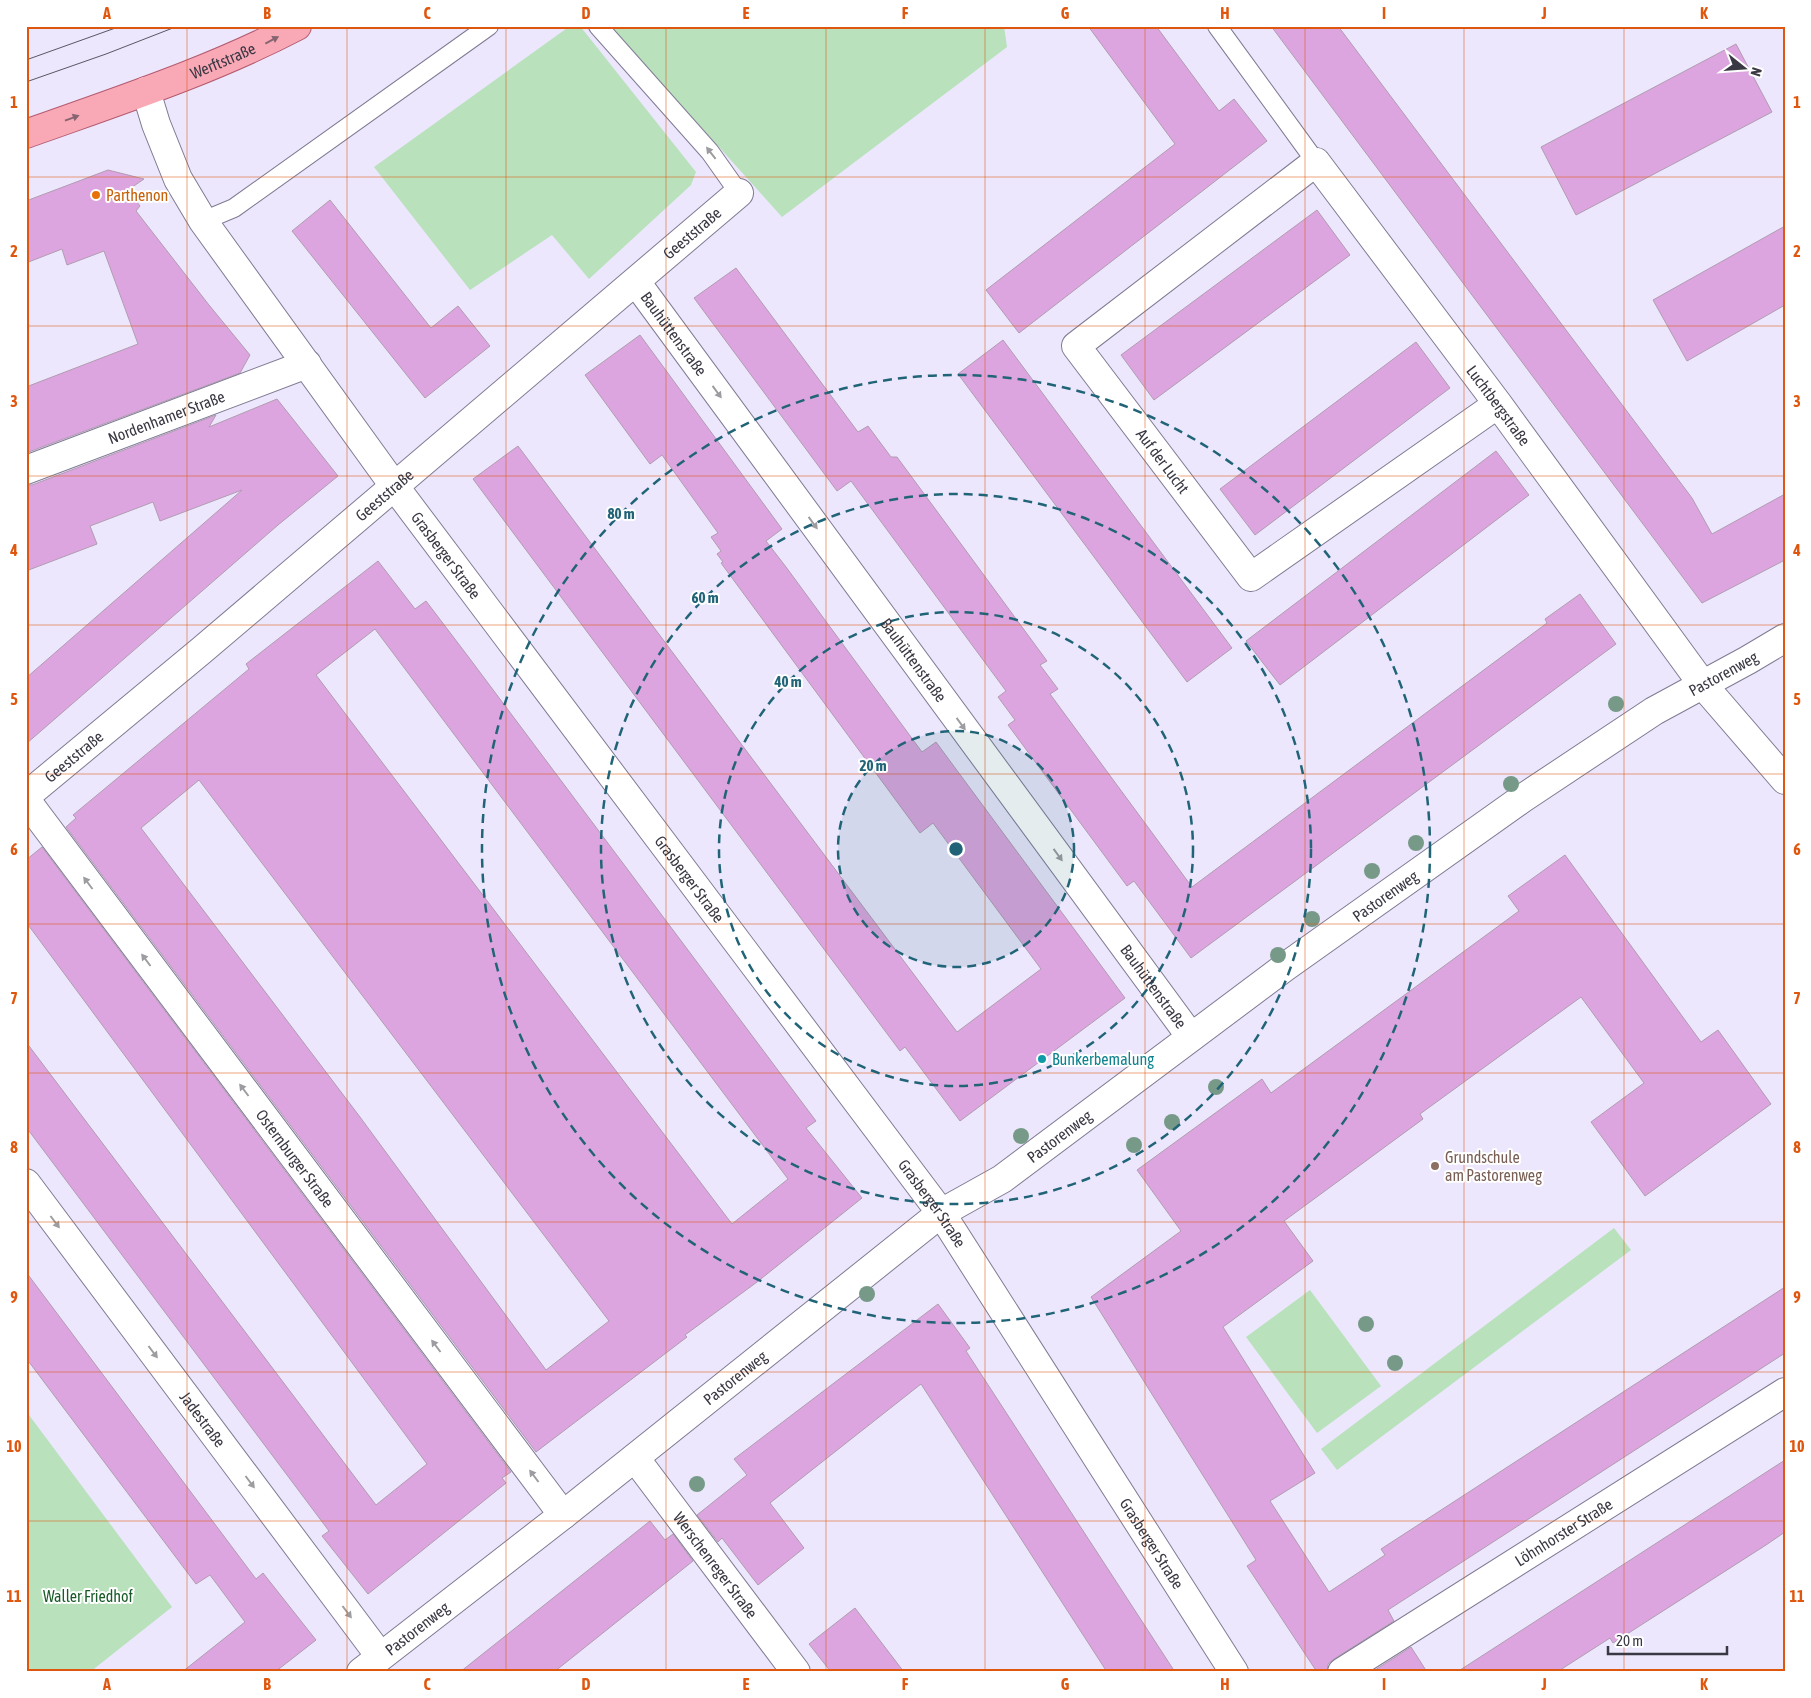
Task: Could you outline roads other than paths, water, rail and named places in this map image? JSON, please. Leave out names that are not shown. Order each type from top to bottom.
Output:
[{"type":"main road","name":"Werftstraße","points":[[26,134],[146,91],[257,47],[298,26]]},
{"type":"street","name":"Grasberger Straße","points":[[146,91],[156,124],[178,179],[203,221],[395,487],[941,1213],[1234,1672]]},
{"type":"street","name":"Luchtbergstraße","points":[[1316,162],[1498,404],[1703,685],[1785,780]]},
{"type":"street","name":"Auf der Lucht","points":[[1316,162],[1076,346],[1251,577],[1498,404]]},
{"type":"street","name":"Geeststraße","points":[[26,796],[395,487],[739,193]]},
{"type":"street","name":"Bauhüttenstraße","points":[[636,282],[1191,1037]]},
{"type":"street","name":"Nordenhamer Straße","points":[[26,470],[307,364]]},
{"type":"street","name":"Pastorenweg","points":[[371,1664],[563,1515],[941,1213],[1002,1179],[1285,967],[1523,798],[1654,711],[1785,638]]},
{"type":"street","name":"Osternburger Straße","points":[[26,800],[563,1515]]},
{"type":"street","name":"Jadestraße","points":[[26,1183],[371,1664]]},
{"type":"street","name":"Löhnhorster Straße","points":[[1342,1672],[1785,1392]]},
{"type":"street","name":"Werschenreger Straße","points":[[635,1458],[796,1672]]},
{"type":"lane","points":[[203,221],[234,208],[489,26]]},
{"type":"lane","points":[[598,26],[710,152],[739,193]]},
{"type":"lane","name":"Luchtbergstraße","points":[[1217,26],[1316,162]]},
{"type":"tram line","points":[[26,60],[121,26]]},
{"type":"tram line","points":[[26,82],[178,26]]},
{"type":"place","name":"Parthenon","points":[[96,195]]},
{"type":"place","name":"Bunkerbemalung","points":[[1042,1059]]},
{"type":"place","name":"Grundschule am Pastorenweg","points":[[1435,1166]]},
{"type":"park label","name":"Waller Friedhof","points":[[88,1596]]}]
